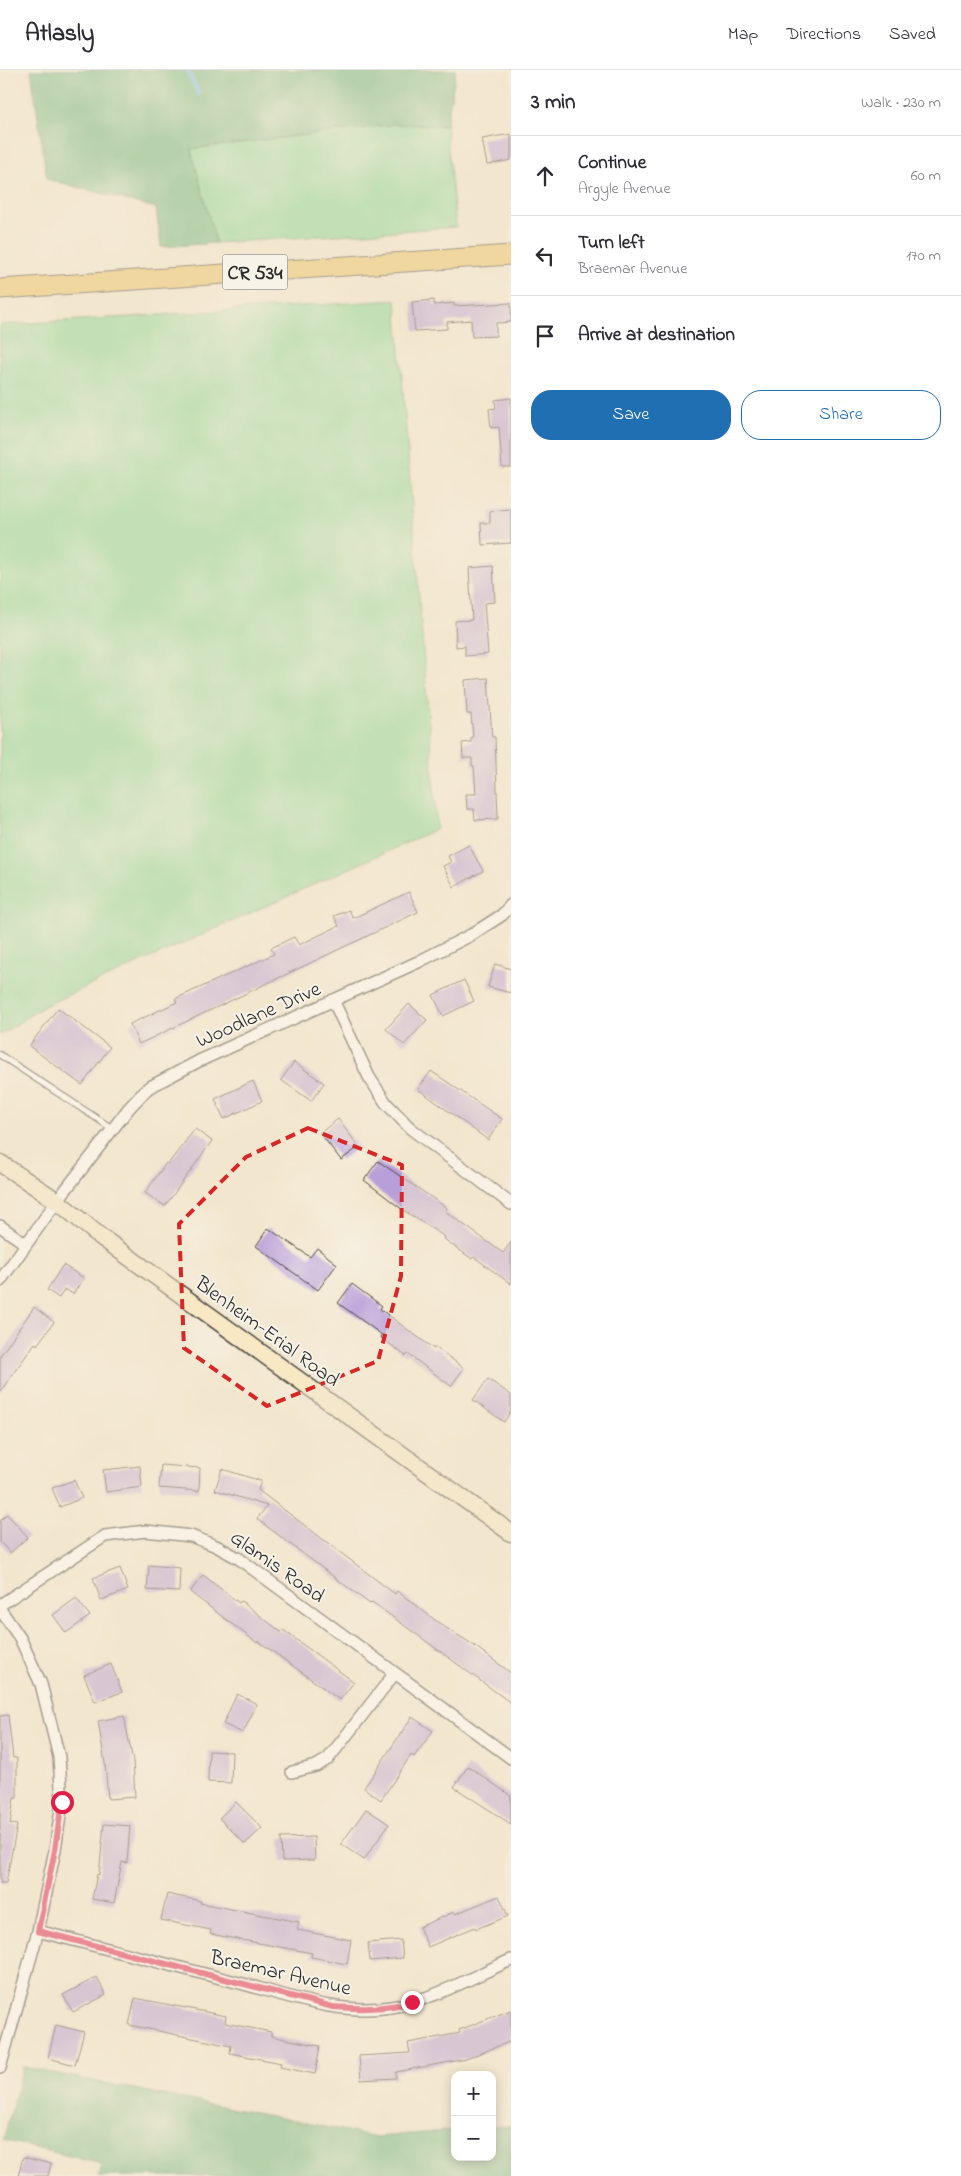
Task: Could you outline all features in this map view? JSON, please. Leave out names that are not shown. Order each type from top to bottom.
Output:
[{"type":"main road","name":"CR 534","points":[[0,289],[511,255]]},
{"type":"main road","name":"Blenheim-Erial Road","points":[[0,1163],[57,1201],[101,1237],[511,1533]]},
{"type":"street","name":"Woodlane Drive","points":[[0,1281],[57,1201],[113,1129],[148,1088],[199,1061],[471,935],[502,915],[511,905]]},
{"type":"street","points":[[333,1000],[370,1078],[386,1103],[410,1128],[511,1204]]},
{"type":"street","points":[[0,1226],[26,1244]]},
{"type":"street","name":"Glamis Road","points":[[0,1607],[106,1536],[146,1531],[191,1536],[216,1546],[238,1558],[511,1758]]},
{"type":"street","points":[[0,1607],[20,1638],[41,1684],[59,1758],[62,1802],[55,1850],[38,1931],[0,2068]]},
{"type":"street","points":[[292,1772],[316,1766],[328,1759],[395,1674]]},
{"type":"street","name":"Braemar Avenue","points":[[38,1931],[290,1997],[333,2007],[365,2010],[412,2002],[511,1960]]},
{"type":"lane","points":[[0,1055],[113,1129]]},
{"type":"highlighted area","points":[[308,1128],[402,1165],[401,1276],[378,1361],[267,1406],[184,1348],[179,1224],[246,1157]]},
{"type":"green space","points":[[31,70],[456,70],[446,126],[396,124],[191,149],[216,243],[161,247],[156,208],[47,179]]},
{"type":"green space","points":[[396,124],[446,126],[456,227],[216,243],[190,149]]},
{"type":"green space","points":[[396,300],[437,829],[46,1005],[0,1035],[0,325]]},
{"type":"green space","points":[[23,2067],[377,2137],[451,2130],[451,2161],[496,2161],[496,2127],[511,2126],[511,2176],[98,2176],[101,2164],[3,2140]]},
{"type":"building","points":[[511,134],[511,160],[487,165],[482,139]]},
{"type":"building","points":[[434,300],[434,305],[454,303],[454,306],[511,303],[511,322],[496,323],[496,336],[472,337],[471,320],[447,322],[447,329],[415,331],[412,302]]},
{"type":"building","points":[[511,398],[511,467],[502,467],[499,427],[491,428],[489,409],[496,408],[495,400]]},
{"type":"building","points":[[511,509],[511,543],[482,545],[481,523],[490,523],[490,511]]},
{"type":"building","points":[[493,566],[495,602],[484,603],[488,654],[465,656],[465,646],[456,647],[455,621],[472,620],[469,568]]},
{"type":"building","points":[[488,678],[492,737],[495,737],[498,819],[475,820],[474,809],[467,809],[466,794],[476,794],[474,766],[472,766],[472,758],[463,758],[462,743],[471,742],[471,738],[473,738],[471,714],[467,714],[465,680]]},
{"type":"building","points":[[469,845],[483,871],[454,887],[443,866],[451,862],[448,856]]},
{"type":"building","points":[[409,892],[418,912],[139,1044],[130,1024],[177,1002],[175,999],[274,954],[271,948],[294,937],[299,945],[339,926],[334,916],[349,910],[353,918]]},
{"type":"building","points":[[495,964],[511,969],[511,993],[488,987]]},
{"type":"building","points":[[464,980],[474,1001],[443,1016],[433,995]]},
{"type":"building","points":[[409,1004],[427,1020],[404,1045],[386,1029]]},
{"type":"building","points":[[58,1008],[110,1047],[82,1085],[29,1046]]},
{"type":"building","points":[[294,1062],[324,1083],[311,1101],[281,1080]]},
{"type":"building","points":[[431,1071],[502,1119],[488,1140],[418,1089]]},
{"type":"building","points":[[253,1081],[262,1101],[224,1119],[215,1099]]},
{"type":"building","points":[[338,1119],[359,1147],[341,1160],[320,1133]]},
{"type":"building","points":[[195,1129],[212,1141],[165,1206],[145,1193],[166,1163],[168,1164]]},
{"type":"building","points":[[378,1161],[447,1208],[445,1211],[503,1253],[511,1242],[511,1284],[474,1257],[472,1259],[444,1239],[445,1237],[403,1210],[364,1180]]},
{"type":"building","points":[[268,1228],[310,1257],[317,1248],[337,1264],[318,1290],[256,1246]]},
{"type":"building","points":[[63,1265],[84,1278],[73,1294],[65,1289],[59,1298],[47,1290]]},
{"type":"building","points":[[352,1284],[382,1306],[380,1309],[434,1349],[435,1347],[464,1368],[451,1386],[408,1354],[406,1356],[380,1337],[382,1335],[338,1303]]},
{"type":"building","points":[[34,1307],[54,1322],[37,1345],[35,1343],[0,1392],[0,1356]]},
{"type":"building","points":[[488,1379],[511,1395],[511,1411],[504,1422],[473,1400]]},
{"type":"building","points":[[161,1465],[200,1468],[199,1491],[159,1488]]},
{"type":"building","points":[[140,1466],[142,1487],[106,1492],[103,1470]]},
{"type":"building","points":[[222,1469],[261,1481],[258,1490],[395,1594],[397,1591],[443,1626],[472,1644],[511,1673],[511,1703],[372,1602],[370,1604],[257,1519],[267,1506],[215,1490]]},
{"type":"building","points":[[74,1480],[82,1498],[60,1507],[52,1488]]},
{"type":"building","points":[[7,1514],[28,1537],[10,1553],[0,1542],[0,1521]]},
{"type":"building","points":[[149,1565],[180,1568],[179,1592],[147,1590]]},
{"type":"building","points":[[120,1568],[128,1590],[101,1600],[93,1578]]},
{"type":"building","points":[[203,1575],[239,1603],[241,1601],[281,1632],[283,1630],[354,1682],[340,1700],[258,1641],[257,1643],[190,1592]]},
{"type":"building","points":[[76,1598],[90,1616],[66,1633],[53,1615]]},
{"type":"building","points":[[111,1664],[122,1692],[95,1702],[84,1675]]},
{"type":"building","points":[[237,1694],[257,1704],[243,1733],[223,1724]]},
{"type":"building","points":[[8,1715],[13,1758],[17,1758],[17,1798],[14,1798],[10,1824],[17,1825],[6,1883],[0,1883],[0,1716]]},
{"type":"building","points":[[124,1716],[133,1761],[135,1797],[108,1799],[105,1763],[98,1721]]},
{"type":"building","points":[[412,1717],[433,1731],[414,1757],[411,1755],[381,1800],[364,1788]]},
{"type":"building","points":[[209,1751],[232,1752],[231,1783],[208,1782]]},
{"type":"building","points":[[468,1766],[511,1796],[511,1824],[454,1787]]},
{"type":"building","points":[[236,1802],[262,1828],[245,1844],[219,1818]]},
{"type":"building","points":[[366,1809],[389,1824],[364,1860],[341,1844]]},
{"type":"building","points":[[104,1824],[130,1826],[127,1863],[122,1862],[114,1903],[92,1899],[97,1874],[99,1875]]},
{"type":"building","points":[[314,1837],[315,1860],[282,1861],[281,1838]]},
{"type":"building","points":[[167,1894],[201,1901],[200,1903],[299,1922],[297,1930],[351,1940],[347,1964],[311,1957],[312,1953],[210,1934],[211,1930],[161,1920]]},
{"type":"building","points":[[499,1896],[508,1916],[476,1929],[475,1927],[428,1947],[419,1927]]},
{"type":"building","points":[[401,1940],[403,1958],[370,1961],[368,1943]]},
{"type":"building","points":[[97,1977],[106,1995],[73,2012],[63,1995]]},
{"type":"building","points":[[135,1998],[226,2016],[225,2023],[271,2032],[271,2036],[320,2046],[315,2074],[280,2067],[281,2063],[230,2053],[231,2046],[129,2025]]},
{"type":"building","points":[[511,2010],[511,2041],[466,2059],[396,2072],[396,2078],[361,2080],[359,2056],[410,2053],[408,2043],[460,2033],[459,2030]]},
{"type":"building","points":[[56,2025],[84,2032],[75,2065],[48,2058]]},
{"type":"building","points":[[23,2157],[51,2164],[48,2176],[18,2176]]},
{"type":"waterway","points":[[187,70],[199,94]]},
{"type":"route","points":[[62,1802],[55,1850],[38,1931],[333,2007],[365,2010],[412,2002]]}]
